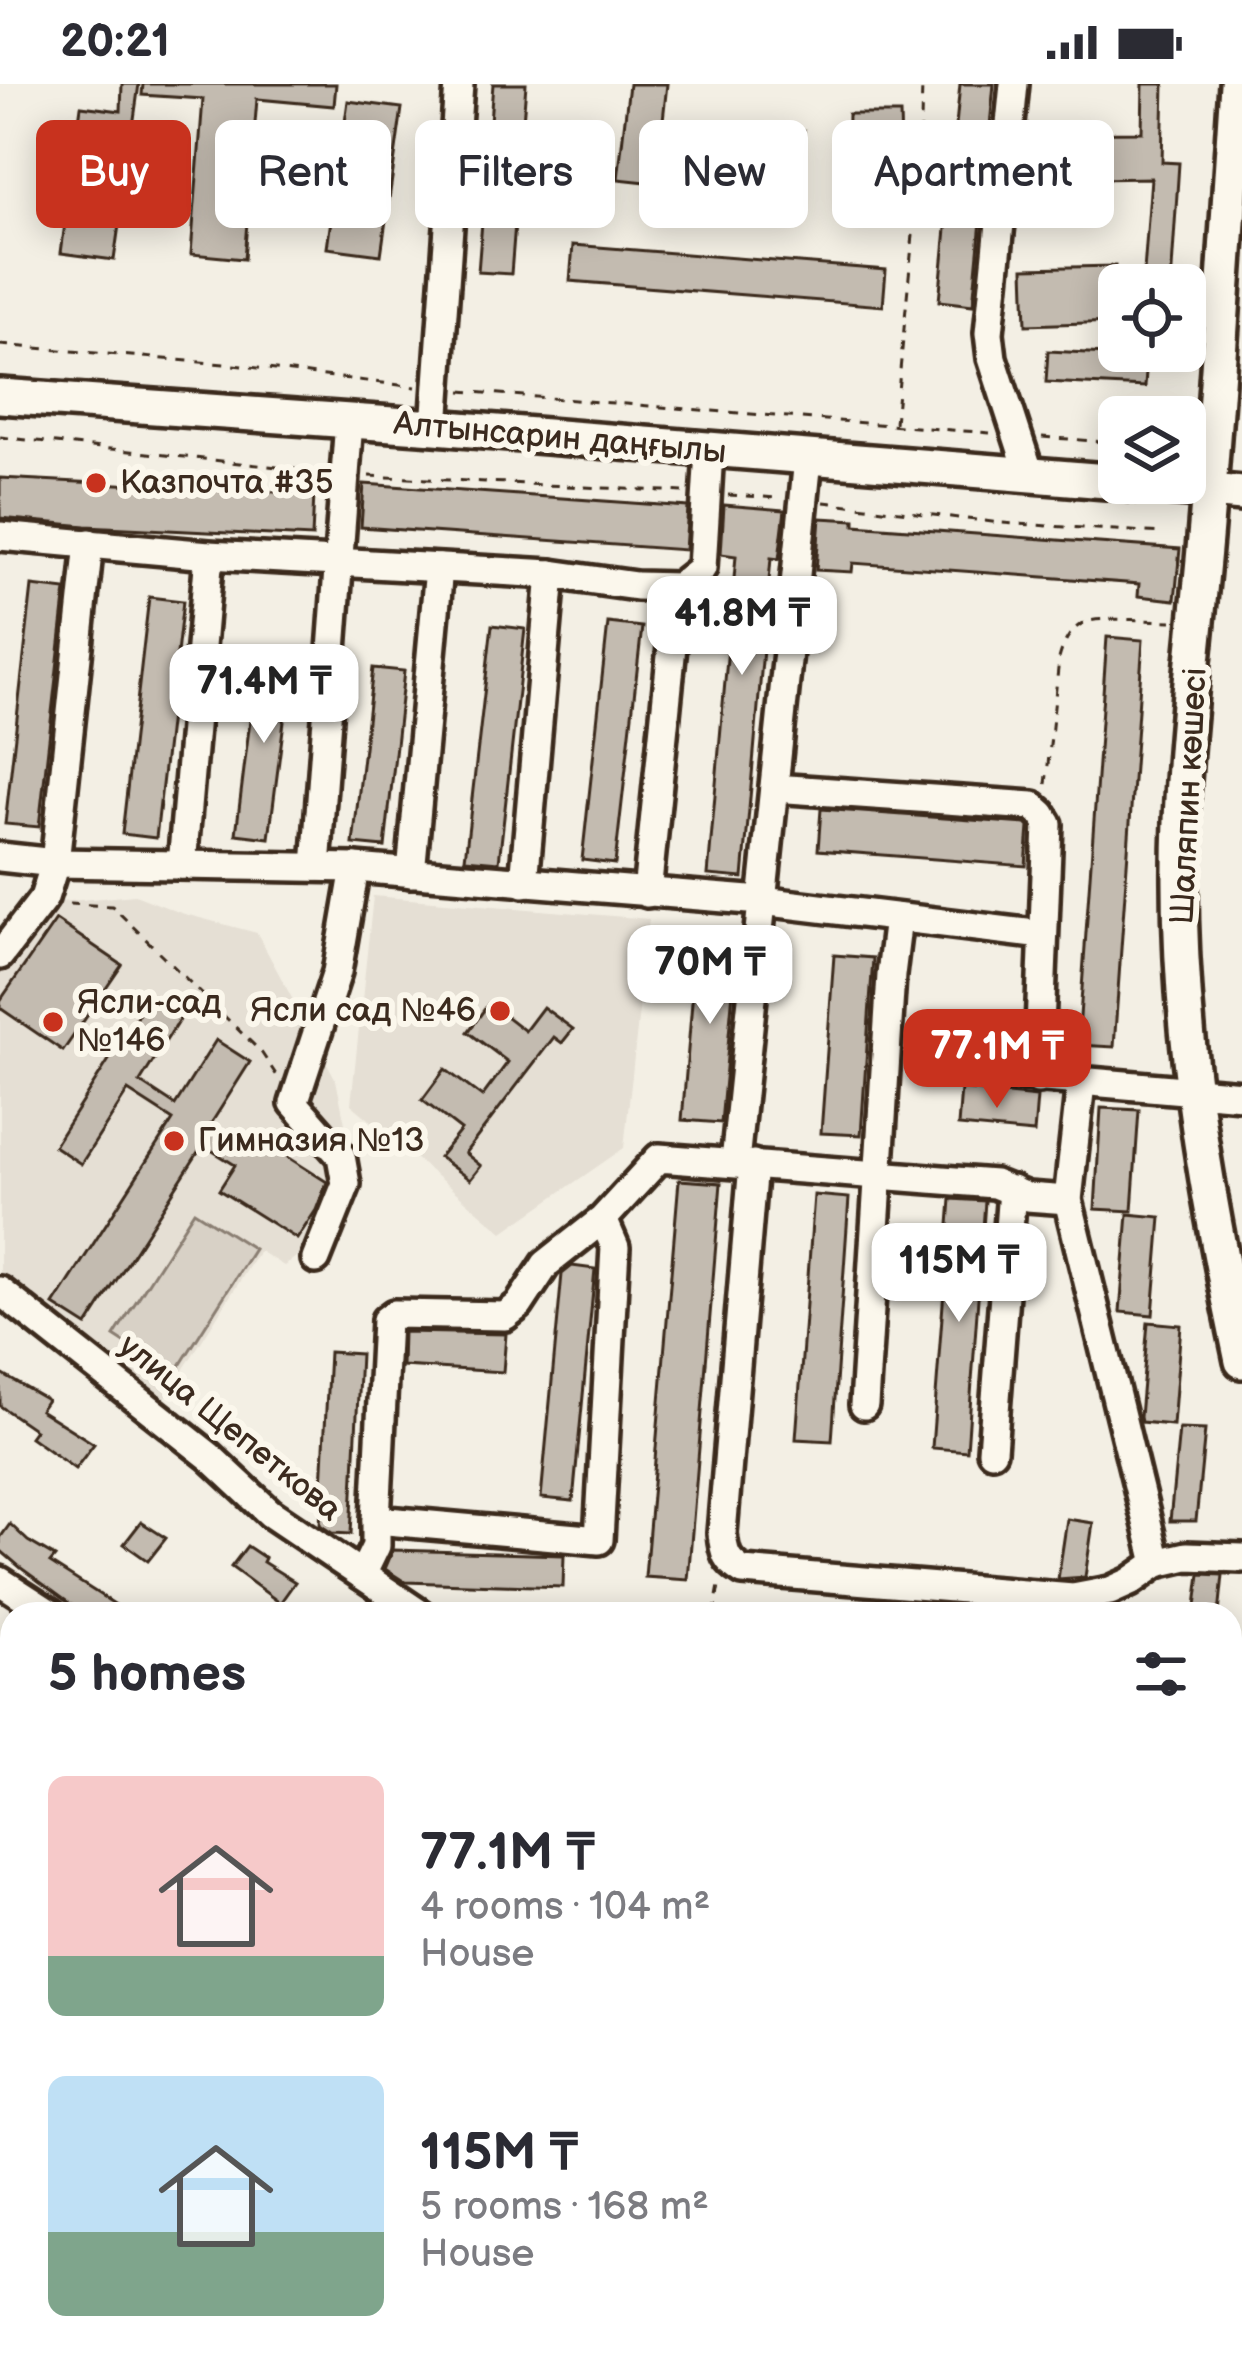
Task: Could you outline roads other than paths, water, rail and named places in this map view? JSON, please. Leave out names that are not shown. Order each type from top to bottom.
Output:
[{"type":"main road","name":"Шаляпин көшесі","points":[[1238,84],[1226,493],[1198,621],[1180,882],[1193,1091],[1209,1205],[1242,1361]]},
{"type":"main road","name":"Алтынсарин даңғылы","points":[[0,396],[1098,481]]},
{"type":"street","points":[[434,427],[458,84]]},
{"type":"street","points":[[1014,84],[989,333],[992,358],[1030,475]]},
{"type":"street","points":[[316,867],[349,421]]},
{"type":"street","points":[[0,536],[678,587],[701,568],[709,451]]},
{"type":"street","points":[[808,459],[762,902],[724,1554],[743,1571],[1073,1598],[1110,1591],[1157,1563],[1187,1556],[1242,1558]]},
{"type":"street","points":[[0,955],[44,898],[55,863],[89,543]]},
{"type":"street","points":[[182,865],[209,555]]},
{"type":"street","points":[[411,873],[439,568]]},
{"type":"street","points":[[524,883],[551,574]]},
{"type":"street","points":[[647,893],[678,587]]},
{"type":"street","points":[[774,788],[1033,806],[1042,814],[1048,824],[1038,1079]]},
{"type":"street","points":[[0,856],[55,863],[355,868],[762,902],[1043,935]]},
{"type":"street","points":[[316,1258],[346,1184],[341,1156],[294,1102],[338,972],[355,868]]},
{"type":"street","points":[[864,1406],[898,918]]},
{"type":"street","points":[[962,1071],[1242,1095]]},
{"type":"street","points":[[1081,1083],[1068,1200],[1157,1563]]},
{"type":"street","points":[[362,1575],[376,1546],[386,1320],[394,1314],[505,1316],[519,1305],[546,1264],[604,1219],[659,1158],[994,1184],[1027,1197],[1068,1200]]},
{"type":"street","points":[[992,1451],[1012,1190]]},
{"type":"street","points":[[376,1520],[598,1540],[615,1247],[604,1219]]},
{"type":"street","name":"улица Щепеткова","points":[[0,1292],[209,1456],[270,1513],[402,1602]]},
{"type":"street","points":[[0,1580],[32,1602]]},
{"type":"place","name":"Казпочта #35","points":[[96,483]]},
{"type":"place","name":"Ясли сад №46","points":[[500,1011]]},
{"type":"place","name":"Ясли-сад №146","points":[[53,1022]]},
{"type":"place","name":"Гимназия №13","points":[[174,1141]]}]
